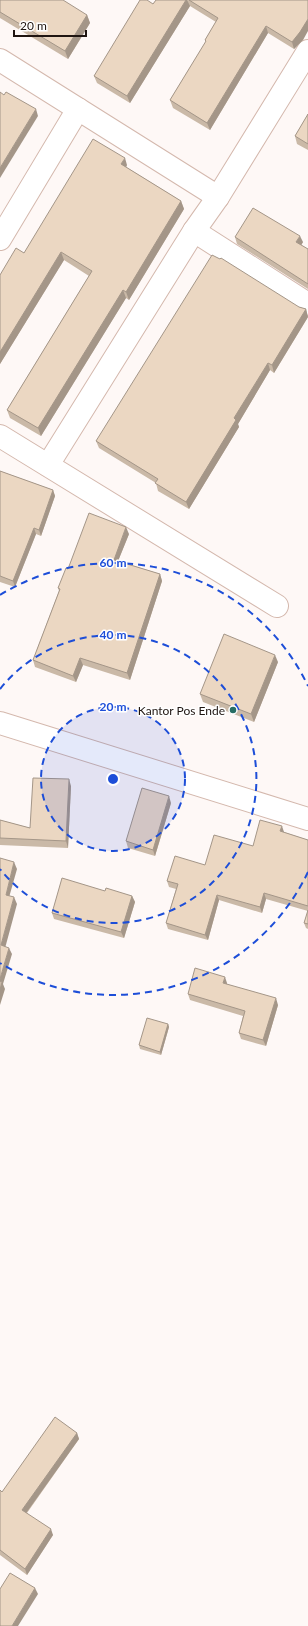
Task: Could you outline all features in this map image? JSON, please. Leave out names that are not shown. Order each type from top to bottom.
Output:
[{"type":"street","points":[[48,465],[308,52]]},
{"type":"street","points":[[0,60],[218,197]]},
{"type":"street","points":[[0,239],[78,109]]},
{"type":"street","points":[[194,231],[308,304]]},
{"type":"street","points":[[0,436],[277,606]]},
{"type":"street","points":[[0,723],[308,819]]},
{"type":"building","points":[[0,0],[63,0],[87,15],[65,51],[0,12]]},
{"type":"building","points":[[140,0],[147,0],[153,4],[156,0],[186,0],[127,96],[94,76]]},
{"type":"building","points":[[189,0],[308,0],[308,19],[292,42],[266,26],[207,123],[170,100],[206,41],[205,40],[218,18]]},
{"type":"building","points":[[0,92],[4,95],[6,92],[36,109],[0,168]]},
{"type":"building","points":[[308,114],[308,144],[295,136]]},
{"type":"building","points":[[93,139],[125,158],[121,164],[181,201],[126,292],[123,290],[38,428],[7,410],[92,271],[61,252],[0,352],[0,275],[16,248],[24,253]]},
{"type":"building","points":[[253,208],[300,236],[296,242],[308,249],[308,284],[235,237]]},
{"type":"building","points":[[212,255],[220,259],[221,258],[299,307],[306,309],[272,365],[268,363],[234,418],[236,420],[186,502],[155,483],[158,479],[96,441]]},
{"type":"building","points":[[0,471],[53,490],[39,530],[34,528],[13,581],[0,576]]},
{"type":"building","points":[[89,513],[126,527],[114,560],[160,574],[127,673],[80,658],[73,676],[33,660],[60,589],[58,588],[66,568],[68,569]]},
{"type":"building","points":[[224,634],[275,655],[251,714],[200,694]]},
{"type":"building","points":[[33,778],[69,779],[66,841],[0,838],[0,820],[30,828]]},
{"type":"building","points":[[142,788],[169,796],[153,850],[126,841]]},
{"type":"building","points":[[260,820],[282,826],[280,831],[308,840],[308,906],[264,893],[260,907],[217,895],[205,935],[166,923],[178,884],[167,881],[175,856],[205,865],[214,835],[253,846]]},
{"type":"building","points":[[0,858],[14,862],[6,895],[14,897],[1,945],[9,948],[0,979]]},
{"type":"building","points":[[62,878],[105,891],[106,888],[132,896],[121,932],[52,913]]},
{"type":"building","points":[[308,910],[308,924],[304,923]]},
{"type":"building","points":[[195,968],[225,977],[223,983],[276,998],[263,1040],[239,1033],[245,1011],[188,994]]},
{"type":"building","points":[[147,1018],[168,1024],[160,1052],[139,1045]]},
{"type":"building","points":[[55,1417],[77,1433],[22,1510],[51,1529],[25,1569],[0,1550],[0,1490],[2,1492]]},
{"type":"building","points":[[10,1573],[35,1588],[12,1626],[0,1626],[0,1589]]},
{"type":"place","name":"Kantor Pos Ende","points":[[233,710]]}]
